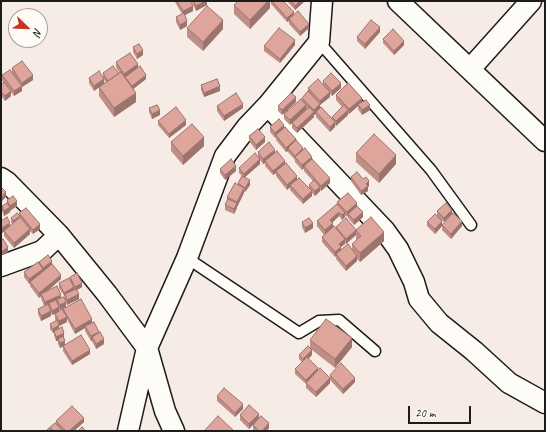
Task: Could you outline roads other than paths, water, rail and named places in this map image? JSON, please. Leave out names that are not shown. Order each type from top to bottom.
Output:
[{"type":"street","points":[[128,431],[148,348],[187,258],[225,156],[247,126],[268,105],[320,42],[322,1]]},
{"type":"street","points":[[398,1],[545,141]]},
{"type":"street","points":[[470,68],[531,1]]},
{"type":"street","points":[[268,105],[294,135],[385,231],[398,249],[414,282],[419,299],[439,323],[509,383],[545,403]]},
{"type":"street","points":[[1,178],[7,182],[60,235],[148,348],[165,411],[174,431]]},
{"type":"street","points":[[1,266],[42,251],[60,235]]},
{"type":"lane","points":[[320,42],[432,170],[471,225]]},
{"type":"lane","points":[[187,258],[300,333],[319,321],[339,320],[374,351]]}]
